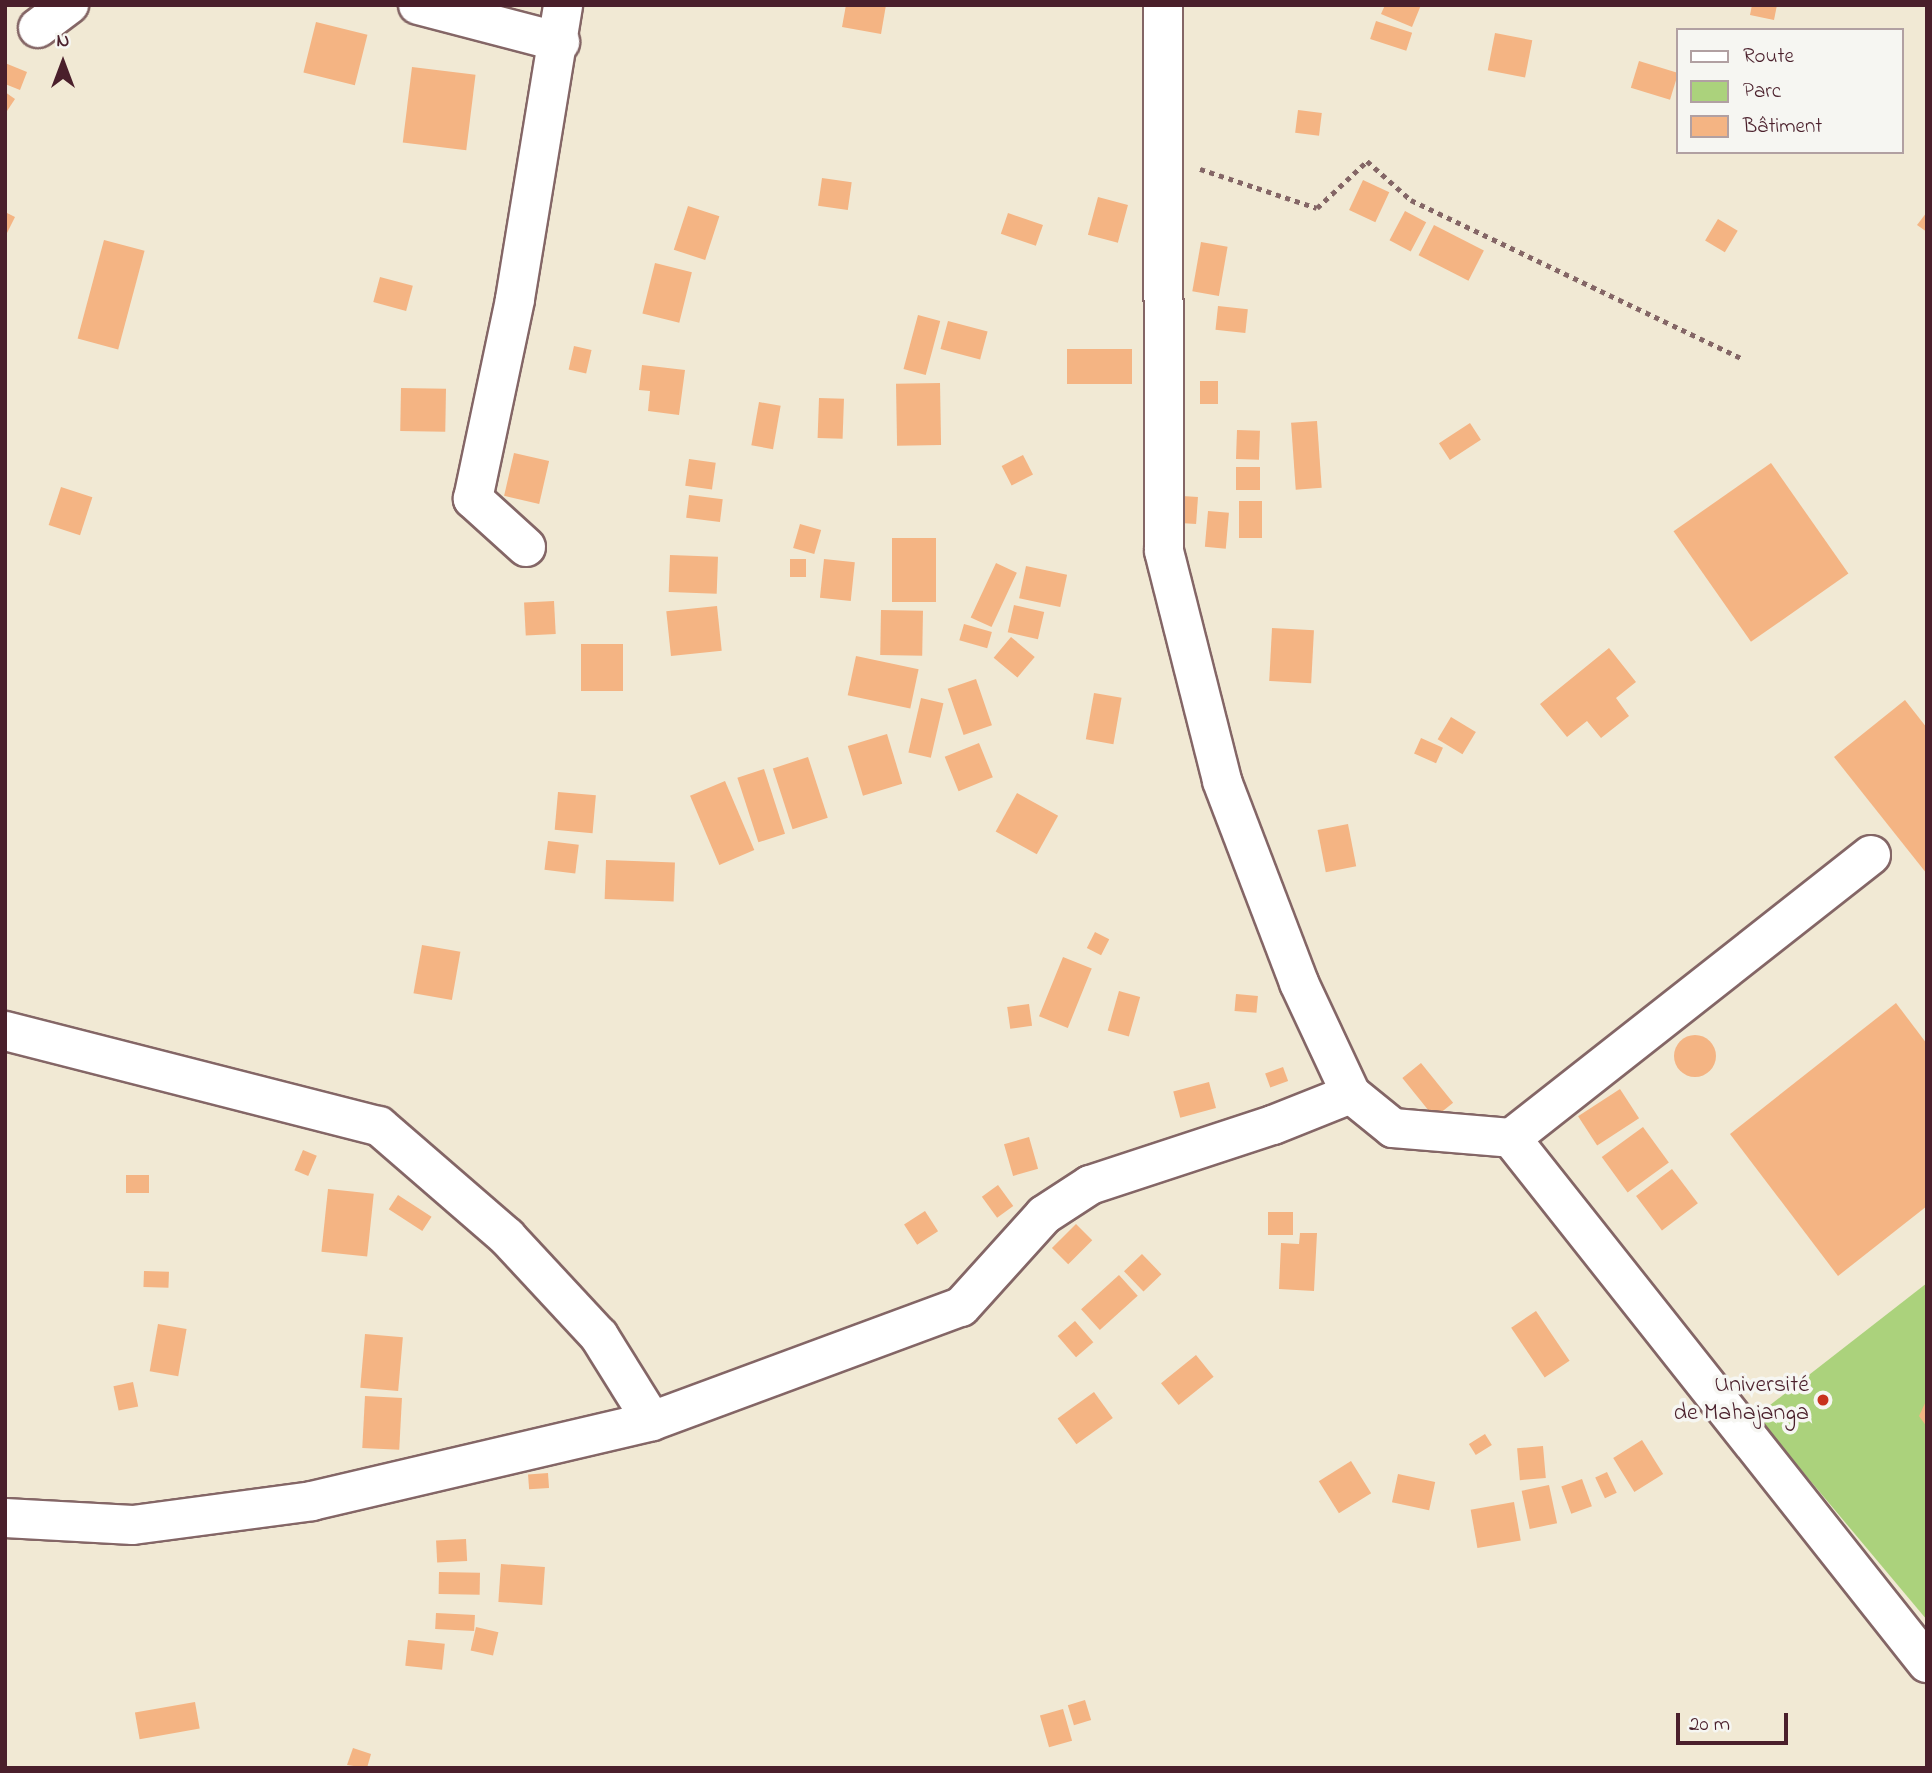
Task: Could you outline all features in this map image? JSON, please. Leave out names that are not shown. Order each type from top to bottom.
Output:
[{"type":"street","points":[[38,28],[69,5]]},
{"type":"street","points":[[418,5],[562,24],[515,299],[473,499],[527,547]]},
{"type":"street","points":[[1163,5],[1164,551],[1222,781],[1300,984],[1351,1094],[1393,1128],[1511,1138],[1871,855]]},
{"type":"street","points":[[5,1031],[379,1126],[507,1237],[572,1306],[599,1336],[652,1421]]},
{"type":"street","points":[[5,1518],[133,1525],[312,1501],[652,1421],[961,1307],[1044,1215],[1090,1185],[1273,1125],[1351,1094]]},
{"type":"street","points":[[1511,1138],[1927,1663]]},
{"type":"path","points":[[1163,156],[1317,208],[1367,162],[1411,200],[1741,359]]},
{"type":"green space","points":[[1927,1283],[1927,1620],[1756,1416]]},
{"type":"building","points":[[846,5],[886,5],[881,34],[842,27]]},
{"type":"building","points":[[1385,5],[1421,5],[1412,27],[1381,14]]},
{"type":"building","points":[[1752,5],[1777,5],[1774,20],[1750,15]]},
{"type":"building","points":[[1376,21],[1412,33],[1406,51],[1370,39]]},
{"type":"building","points":[[316,22],[367,35],[355,85],[303,72]]},
{"type":"building","points":[[1495,33],[1532,40],[1525,78],[1488,70]]},
{"type":"building","points":[[1639,61],[1676,72],[1670,100],[1631,88]]},
{"type":"building","points":[[5,63],[27,72],[20,90],[5,84]]},
{"type":"building","points":[[412,67],[476,75],[466,150],[403,142]]},
{"type":"building","points":[[5,92],[15,99],[5,114]]},
{"type":"building","points":[[1298,110],[1322,113],[1319,136],[1295,133]]},
{"type":"building","points":[[822,178],[852,182],[848,210],[818,206]]},
{"type":"building","points":[[1363,180],[1389,192],[1375,222],[1349,210]]},
{"type":"building","points":[[1098,197],[1128,205],[1118,243],[1088,235]]},
{"type":"building","points":[[688,206],[719,216],[705,260],[674,250]]},
{"type":"building","points":[[1405,211],[1426,222],[1411,251],[1390,240]]},
{"type":"building","points":[[5,212],[15,217],[5,237]]},
{"type":"building","points":[[1927,212],[1927,232],[1917,225]]},
{"type":"building","points":[[1008,213],[1043,225],[1036,246],[1001,234]]},
{"type":"building","points":[[1718,219],[1738,231],[1725,252],[1705,240]]},
{"type":"building","points":[[1434,225],[1484,250],[1468,281],[1419,255]]},
{"type":"building","points":[[104,240],[145,251],[118,349],[78,339]]},
{"type":"building","points":[[1201,242],[1228,247],[1219,296],[1192,291]]},
{"type":"building","points":[[655,263],[692,272],[679,323],[642,313]]},
{"type":"building","points":[[380,277],[413,286],[406,311],[373,302]]},
{"type":"building","points":[[1218,306],[1248,309],[1245,333],[1215,330]]},
{"type":"building","points":[[918,315],[940,321],[926,375],[904,369]]},
{"type":"building","points":[[948,321],[988,332],[980,360],[940,349]]},
{"type":"building","points":[[574,346],[592,350],[586,373],[569,369]]},
{"type":"building","points":[[1067,349],[1132,349],[1132,384],[1067,384]]},
{"type":"building","points":[[642,365],[685,370],[679,415],[648,411],[650,391],[639,390]]},
{"type":"building","points":[[1200,381],[1218,381],[1218,404],[1200,404]]},
{"type":"building","points":[[940,383],[941,445],[897,446],[896,384]]},
{"type":"building","points":[[401,388],[446,389],[445,432],[400,431]]},
{"type":"building","points":[[819,398],[844,399],[843,439],[818,438]]},
{"type":"building","points":[[759,402],[781,406],[773,449],[751,445]]},
{"type":"building","points":[[1317,421],[1322,488],[1296,490],[1291,423]]},
{"type":"building","points":[[1470,423],[1481,440],[1450,460],[1439,443]]},
{"type":"building","points":[[1237,430],[1260,431],[1259,460],[1236,459]]},
{"type":"building","points":[[514,453],[549,461],[539,504],[504,496]]},
{"type":"building","points":[[1023,455],[1033,475],[1012,485],[1002,466]]},
{"type":"building","points":[[689,459],[716,463],[712,489],[685,486]]},
{"type":"building","points":[[1771,463],[1848,574],[1751,642],[1674,531]]},
{"type":"building","points":[[1236,467],[1260,467],[1260,490],[1236,490]]},
{"type":"building","points":[[61,487],[92,497],[80,535],[49,525]]},
{"type":"building","points":[[689,495],[723,499],[720,522],[686,518]]},
{"type":"building","points":[[1182,496],[1198,497],[1196,524],[1180,523]]},
{"type":"building","points":[[1239,501],[1262,501],[1262,538],[1239,538]]},
{"type":"building","points":[[1208,511],[1229,513],[1226,549],[1205,547]]},
{"type":"building","points":[[800,524],[821,530],[814,554],[793,548]]},
{"type":"building","points":[[892,538],[936,538],[936,602],[892,602]]},
{"type":"building","points":[[670,555],[718,557],[717,594],[669,592]]},
{"type":"building","points":[[790,559],[806,559],[806,577],[790,577]]},
{"type":"building","points":[[824,559],[855,562],[851,601],[820,598]]},
{"type":"building","points":[[996,563],[1017,573],[991,627],[971,617]]},
{"type":"building","points":[[1026,566],[1067,575],[1060,607],[1019,598]]},
{"type":"building","points":[[554,601],[556,634],[526,636],[524,603]]},
{"type":"building","points":[[1014,605],[1044,612],[1038,639],[1008,632]]},
{"type":"building","points":[[717,606],[722,651],[671,656],[666,611]]},
{"type":"building","points":[[881,610],[923,611],[922,656],[880,655]]},
{"type":"building","points":[[964,624],[992,632],[987,648],[959,640]]},
{"type":"building","points":[[1272,628],[1314,630],[1311,683],[1269,681]]},
{"type":"building","points":[[1011,637],[1035,657],[1017,678],[994,658]]},
{"type":"building","points":[[581,644],[623,644],[623,691],[581,691]]},
{"type":"building","points":[[1609,648],[1636,682],[1616,698],[1629,716],[1601,738],[1587,721],[1567,737],[1540,704]]},
{"type":"building","points":[[856,656],[919,669],[910,708],[848,695]]},
{"type":"building","points":[[976,679],[992,725],[964,735],[948,689]]},
{"type":"building","points":[[1094,693],[1122,698],[1113,744],[1086,739]]},
{"type":"building","points":[[921,698],[943,703],[931,758],[908,753]]},
{"type":"building","points":[[1905,700],[1927,728],[1927,874],[1834,757]]},
{"type":"building","points":[[1451,717],[1476,732],[1462,754],[1438,739]]},
{"type":"building","points":[[887,734],[902,784],[863,796],[848,746]]},
{"type":"building","points":[[1421,738],[1443,748],[1436,763],[1414,754]]},
{"type":"building","points":[[979,743],[993,777],[959,791],[945,757]]},
{"type":"building","points":[[808,757],[828,818],[793,829],[773,768]]},
{"type":"building","points":[[764,769],[785,834],[758,842],[737,778]]},
{"type":"building","points":[[725,781],[754,850],[719,865],[690,796]]},
{"type":"building","points":[[558,792],[596,795],[593,833],[555,830]]},
{"type":"building","points":[[1017,793],[1058,816],[1037,854],[996,831]]},
{"type":"building","points":[[1348,824],[1356,866],[1326,872],[1318,830]]},
{"type":"building","points":[[548,841],[579,845],[575,874],[544,870]]},
{"type":"building","points":[[606,860],[675,862],[674,901],[605,899]]},
{"type":"building","points":[[1095,932],[1109,939],[1101,955],[1087,948]]},
{"type":"building","points":[[422,945],[460,952],[452,1000],[413,993]]},
{"type":"building","points":[[1063,957],[1092,969],[1068,1028],[1039,1016]]},
{"type":"building","points":[[1119,991],[1140,997],[1129,1036],[1108,1030]]},
{"type":"building","points":[[1236,994],[1258,996],[1256,1013],[1235,1011]]},
{"type":"building","points":[[1896,1003],[1927,1044],[1927,1206],[1838,1276],[1730,1134]]},
{"type":"building","points":[[1029,1004],[1032,1026],[1010,1029],[1007,1007]]},
{"type":"building","points":[[1695,1035],[1710,1041],[1716,1056],[1710,1071],[1695,1077],[1680,1071],[1674,1056],[1680,1041]]},
{"type":"building","points":[[1421,1063],[1453,1103],[1434,1118],[1402,1078]]},
{"type":"building","points":[[1283,1067],[1288,1081],[1270,1088],[1265,1073]]},
{"type":"building","points":[[1209,1082],[1216,1108],[1180,1118],[1173,1092]]},
{"type":"building","points":[[1620,1089],[1639,1118],[1597,1146],[1578,1116]]},
{"type":"building","points":[[1643,1127],[1669,1163],[1628,1193],[1602,1157]]},
{"type":"building","points":[[1029,1137],[1038,1169],[1013,1176],[1004,1144]]},
{"type":"building","points":[[303,1150],[317,1156],[308,1176],[294,1170]]},
{"type":"building","points":[[1672,1169],[1698,1203],[1662,1230],[1636,1196]]},
{"type":"building","points":[[126,1175],[149,1175],[149,1193],[126,1193]]},
{"type":"building","points":[[998,1185],[1013,1206],[997,1218],[982,1197]]},
{"type":"building","points":[[328,1189],[374,1194],[367,1256],[321,1252]]},
{"type":"building","points":[[398,1195],[432,1217],[422,1231],[389,1209]]},
{"type":"building","points":[[925,1211],[938,1231],[917,1245],[904,1225]]},
{"type":"building","points":[[1268,1212],[1293,1212],[1293,1235],[1268,1235]]},
{"type":"building","points":[[1076,1224],[1092,1240],[1068,1264],[1052,1248]]},
{"type":"building","points":[[1300,1233],[1317,1233],[1314,1291],[1279,1289],[1281,1243],[1299,1244]]},
{"type":"building","points":[[1142,1254],[1161,1274],[1143,1292],[1124,1271]]},
{"type":"building","points":[[144,1271],[169,1272],[168,1288],[143,1287]]},
{"type":"building","points":[[1119,1275],[1138,1296],[1100,1330],[1081,1309]]},
{"type":"building","points":[[1536,1311],[1570,1361],[1545,1378],[1511,1328]]},
{"type":"building","points":[[1075,1321],[1093,1342],[1076,1357],[1058,1336]]},
{"type":"building","points":[[158,1324],[187,1329],[178,1376],[150,1371]]},
{"type":"building","points":[[365,1334],[403,1337],[398,1391],[360,1388]]},
{"type":"building","points":[[1196,1355],[1214,1377],[1179,1405],[1161,1383]]},
{"type":"building","points":[[133,1382],[138,1406],[119,1411],[113,1386]]},
{"type":"building","points":[[1094,1392],[1113,1418],[1076,1444],[1058,1418]]},
{"type":"building","points":[[365,1396],[402,1398],[399,1450],[362,1448]]},
{"type":"building","points":[[1927,1399],[1927,1427],[1919,1416]]},
{"type":"building","points":[[1485,1434],[1492,1445],[1476,1455],[1469,1444]]},
{"type":"building","points":[[1642,1440],[1663,1474],[1634,1492],[1613,1458]]},
{"type":"building","points":[[1543,1446],[1546,1478],[1520,1480],[1517,1448]]},
{"type":"building","points":[[1351,1461],[1371,1493],[1339,1513],[1319,1481]]},
{"type":"building","points":[[1607,1472],[1617,1493],[1605,1498],[1595,1477]]},
{"type":"building","points":[[548,1473],[549,1488],[529,1489],[528,1474]]},
{"type":"building","points":[[1398,1474],[1435,1482],[1429,1510],[1392,1502]]},
{"type":"building","points":[[1582,1479],[1592,1506],[1571,1514],[1561,1487]]},
{"type":"building","points":[[1549,1485],[1557,1523],[1530,1529],[1522,1491]]},
{"type":"building","points":[[1514,1502],[1521,1540],[1477,1548],[1471,1510]]},
{"type":"building","points":[[466,1539],[467,1561],[437,1563],[436,1541]]},
{"type":"building","points":[[501,1564],[545,1567],[542,1605],[498,1602]]},
{"type":"building","points":[[439,1572],[480,1573],[480,1595],[439,1594]]},
{"type":"building","points":[[436,1613],[475,1615],[474,1631],[435,1629]]},
{"type":"building","points":[[476,1627],[498,1632],[493,1656],[471,1650]]},
{"type":"building","points":[[408,1640],[445,1644],[442,1670],[405,1666]]},
{"type":"building","points":[[1085,1700],[1091,1720],[1074,1725],[1068,1705]]},
{"type":"building","points":[[195,1702],[200,1729],[140,1739],[135,1713]]},
{"type":"building","points":[[1063,1709],[1072,1741],[1049,1747],[1040,1716]]},
{"type":"building","points":[[353,1748],[371,1754],[367,1768],[347,1765]]},
{"type":"place","name":"Université de Mahajanga","points":[[1823,1400]]}]
